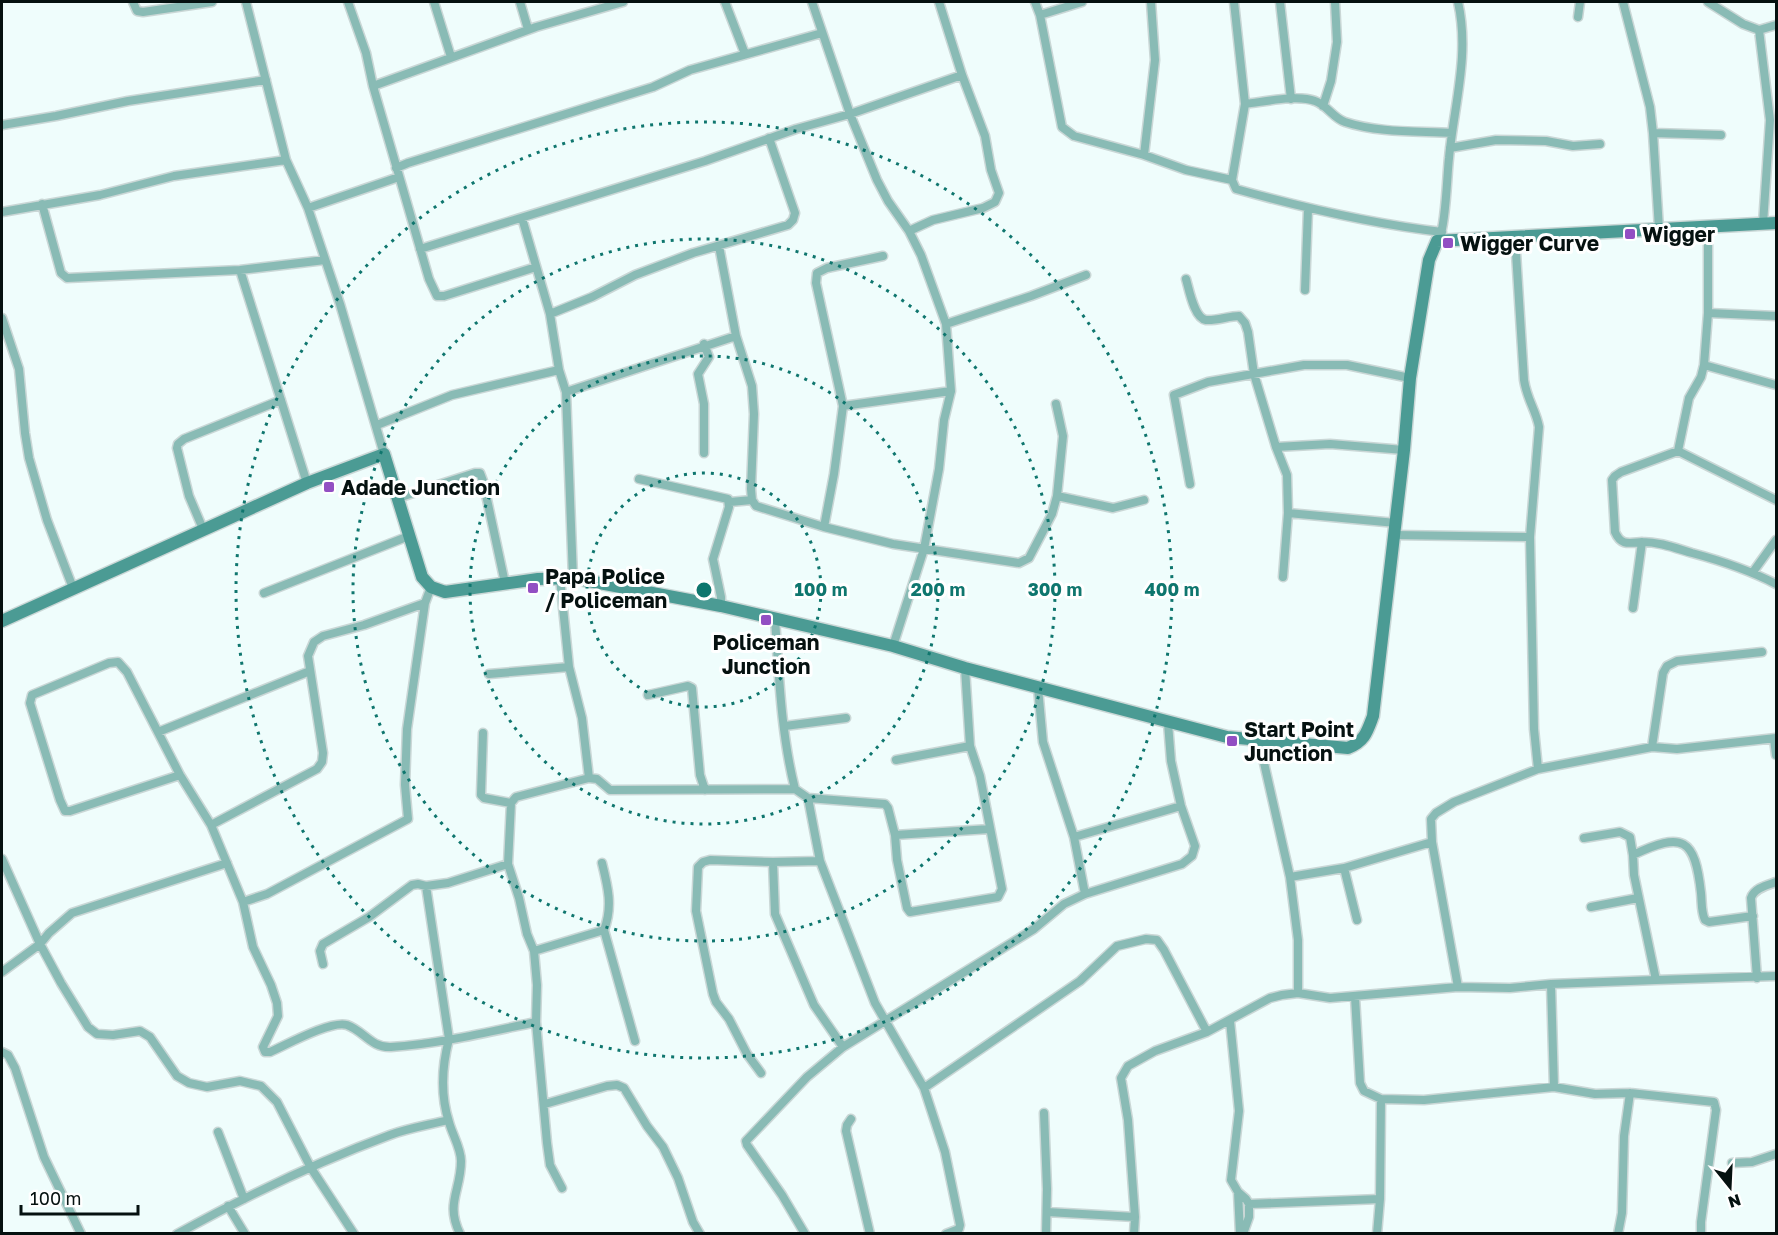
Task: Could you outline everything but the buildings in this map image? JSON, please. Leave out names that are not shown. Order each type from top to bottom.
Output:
[{"type":"street","points":[[133,2],[137,11],[143,12],[212,2]]},
{"type":"street","points":[[246,2],[286,160],[308,208],[377,425],[422,577],[431,587],[445,592],[505,583],[573,578],[721,606],[892,646],[1038,688],[1227,737],[1348,748],[1360,743],[1366,735],[1374,705],[1404,450],[1410,378],[1429,260],[1439,237],[1461,78],[1463,43],[1458,2]]},
{"type":"street","points":[[348,2],[366,53],[397,173],[429,279],[437,296],[444,296],[536,267]]},
{"type":"street","points":[[434,2],[452,57]]},
{"type":"street","points":[[520,2],[528,29]]},
{"type":"street","points":[[373,86],[528,29],[623,2]]},
{"type":"street","points":[[725,2],[745,54]]},
{"type":"street","points":[[812,2],[850,114],[877,180],[921,255],[946,324],[951,391],[944,420],[939,469],[924,549],[892,646]]},
{"type":"street","points":[[909,231],[933,220],[983,208],[995,202],[999,193],[985,136],[962,75],[939,2]]},
{"type":"street","points":[[1035,2],[1040,15],[1062,127],[1074,136],[1144,155],[1186,170],[1232,180]]},
{"type":"street","points":[[1040,15],[1082,2]]},
{"type":"street","points":[[1144,155],[1155,60],[1151,2]]},
{"type":"street","points":[[1234,2],[1245,105],[1232,180],[1236,189],[1308,209],[1439,237],[1515,237],[1776,223]]},
{"type":"street","points":[[1280,2],[1291,99]]},
{"type":"street","points":[[1323,106],[1331,81],[1338,42],[1335,2]]},
{"type":"street","points":[[1578,17],[1580,2]]},
{"type":"street","points":[[1623,2],[1650,107],[1659,229]]},
{"type":"street","points":[[1708,2],[1743,24],[1759,30],[1776,25]]},
{"type":"street","points":[[1759,30],[1770,120],[1762,224]]},
{"type":"street","points":[[308,208],[397,173],[408,163],[652,87],[690,70],[822,33]]},
{"type":"street","points":[[420,249],[695,164],[962,75]]},
{"type":"street","points":[[2,125],[56,117],[128,101],[266,80]]},
{"type":"street","points":[[1245,105],[1291,99],[1314,100],[1342,122],[1410,131],[1452,132]]},
{"type":"street","points":[[1653,133],[1721,135]]},
{"type":"street","points":[[550,314],[592,297],[635,275],[693,253],[788,225],[795,213],[769,138]]},
{"type":"street","points":[[1450,148],[1496,140],[1546,141],[1574,146],[1600,144]]},
{"type":"street","points":[[2,212],[100,195],[174,176],[286,160]]},
{"type":"street","points":[[42,204],[61,273],[67,278],[240,270],[325,260]]},
{"type":"street","points":[[1305,290],[1308,209]]},
{"type":"street","points":[[522,218],[550,314],[559,370],[566,392],[573,578]]},
{"type":"street","points":[[1677,451],[1689,398],[1697,386],[1704,365],[1708,313],[1708,228]]},
{"type":"street","points":[[1515,237],[1524,380],[1526,393],[1538,419],[1539,427],[1530,537],[1534,729],[1538,769]]},
{"type":"street","points":[[719,246],[736,336],[752,386],[754,414],[752,500],[756,506],[824,527],[924,549],[1019,563],[1029,558],[1052,514],[1057,496],[1063,436],[1056,404]]},
{"type":"street","points":[[824,527],[843,406],[816,284],[817,273],[827,268],[883,256]]},
{"type":"street","points":[[240,270],[307,483]]},
{"type":"street","points":[[946,324],[1086,275]]},
{"type":"street","points":[[1186,279],[1200,317],[1206,320],[1239,316],[1245,322],[1254,375],[1287,476],[1288,513],[1283,577]]},
{"type":"street","points":[[1708,313],[1776,316]]},
{"type":"street","points":[[2,318],[20,369],[29,458],[48,520],[73,588]]},
{"type":"street","points":[[566,392],[704,344],[736,336]]},
{"type":"street","points":[[704,344],[709,357],[698,374],[704,404],[704,453]]},
{"type":"street","points":[[1190,484],[1174,395],[1208,382],[1304,366],[1347,365],[1410,378]]},
{"type":"street","points":[[1704,365],[1776,385]]},
{"type":"street","points":[[377,425],[452,395],[559,370]]},
{"type":"street","points":[[843,406],[951,391]]},
{"type":"street","points":[[203,529],[186,487],[178,444],[184,439],[281,400]]},
{"type":"street","points":[[1276,447],[1330,444],[1404,450]]},
{"type":"street","points":[[1776,500],[1677,451],[1621,472],[1612,480],[1615,532],[1618,540],[1624,544],[1657,542],[1753,572],[1776,584]]},
{"type":"street","points":[[2,621],[307,483],[384,454]]},
{"type":"street","points":[[398,498],[480,473],[505,583]]},
{"type":"street","points":[[639,479],[728,499],[730,502],[752,500]]},
{"type":"street","points":[[1057,496],[1113,508],[1144,500]]},
{"type":"street","points":[[721,606],[713,559],[730,502]]},
{"type":"street","points":[[1288,513],[1395,529],[1530,537]]},
{"type":"street","points":[[264,593],[409,536]]},
{"type":"street","points":[[1753,572],[1776,540]]},
{"type":"street","points":[[1633,608],[1642,542]]},
{"type":"street","points":[[560,578],[569,667],[582,718],[589,778]]},
{"type":"street","points":[[243,902],[267,894],[408,819],[405,785],[407,729],[424,603],[431,587]]},
{"type":"street","points":[[211,825],[317,769],[322,762],[324,753],[308,656],[314,642],[323,636],[364,625],[424,603]]},
{"type":"street","points":[[775,619],[785,726],[795,789]]},
{"type":"street","points":[[1652,747],[1667,666],[1677,661],[1762,652]]},
{"type":"street","points":[[180,775],[70,812],[65,810],[30,703],[32,695],[109,663],[118,662],[127,672],[180,775],[211,825],[243,902],[253,947],[277,1003],[278,1016],[265,1040],[263,1047],[265,1052],[270,1052],[338,1023],[349,1025],[381,1047],[449,1039],[536,1022]]},
{"type":"street","points":[[489,674],[569,667]]},
{"type":"street","points":[[562,1188],[550,1165],[546,1133],[536,1022],[537,985],[534,951],[526,934],[519,898],[508,864],[511,803],[516,797],[589,778],[597,779],[610,790],[795,789],[808,798],[885,804],[895,835],[897,860],[907,908],[910,912],[998,897],[1002,889],[980,776],[970,746],[965,668]]},
{"type":"street","points":[[158,732],[310,671]]},
{"type":"street","points":[[648,694],[688,686],[692,688],[700,775],[705,790]]},
{"type":"street","points":[[1038,688],[1043,742],[1074,837],[1085,894]]},
{"type":"street","points":[[785,726],[846,718]]},
{"type":"street","points":[[805,1233],[746,1141],[807,1077],[843,1047],[1034,929],[1064,904],[1085,894],[1182,864],[1192,856],[1195,846],[1181,806],[1171,761],[1168,723]]},
{"type":"street","points":[[483,733],[481,795],[484,798],[511,803]]},
{"type":"street","points":[[1458,987],[1432,842],[1431,819],[1436,813],[1455,802],[1538,769],[1652,747],[1677,749],[1775,739],[1776,755]]},
{"type":"street","points":[[1259,741],[1290,876],[1298,940],[1298,993]]},
{"type":"street","points":[[896,760],[970,746]]},
{"type":"street","points":[[808,798],[820,861],[875,1003],[924,1088],[945,1152],[960,1225],[959,1229],[946,1233]]},
{"type":"street","points":[[1074,837],[1181,806]]},
{"type":"street","points":[[895,835],[990,829]]},
{"type":"street","points":[[1584,838],[1616,832],[1624,833],[1631,840],[1638,898],[1656,980]]},
{"type":"street","points":[[1633,855],[1669,841],[1684,844],[1693,853],[1698,867],[1705,920],[1709,922],[1753,916]]},
{"type":"street","points":[[1290,876],[1344,868],[1432,842]]},
{"type":"street","points":[[2,859],[40,944],[88,1027],[97,1035],[140,1031],[150,1037],[177,1076],[189,1083],[207,1087],[240,1081],[261,1086],[277,1102],[310,1168],[354,1233]]},
{"type":"street","points":[[761,1073],[747,1054],[713,994],[696,911],[698,867],[710,860],[820,861]]},
{"type":"street","points":[[774,862],[775,914],[814,1005],[843,1047]]},
{"type":"street","points":[[2,972],[40,944],[54,927],[72,913],[227,863]]},
{"type":"street","points":[[602,863],[609,887],[610,915],[604,930],[635,1041]]},
{"type":"street","points":[[323,964],[320,951],[323,944],[378,910],[412,885],[448,883],[508,864]]},
{"type":"street","points":[[1344,868],[1357,920]]},
{"type":"street","points":[[1757,978],[1752,894],[1776,882]]},
{"type":"street","points":[[426,886],[449,1039],[443,1062],[444,1104],[462,1159],[452,1215],[460,1233]]},
{"type":"street","points":[[1591,907],[1638,898]]},
{"type":"street","points":[[534,951],[604,930]]},
{"type":"street","points":[[924,1088],[1080,981],[1118,946],[1146,939],[1157,940],[1164,950],[1207,1032]]},
{"type":"street","points":[[1134,1233],[1135,1217],[1128,1120],[1121,1086],[1123,1071],[1155,1051],[1207,1032],[1270,998],[1282,994],[1298,993],[1321,998],[1458,987],[1510,988],[1551,984],[1776,976]]},
{"type":"street","points":[[1551,984],[1554,1087]]},
{"type":"street","points":[[1355,996],[1361,1088],[1381,1099],[1454,1098],[1554,1087],[1595,1094],[1630,1093],[1711,1101],[1716,1110],[1701,1233]]},
{"type":"street","points":[[1230,1021],[1239,1093],[1239,1111],[1230,1174],[1233,1186],[1249,1204],[1249,1217],[1242,1233]]},
{"type":"street","points":[[2,1052],[8,1055],[15,1068],[44,1157],[81,1233]]},
{"type":"street","points":[[544,1104],[607,1086],[617,1085],[624,1088],[647,1126],[663,1146],[678,1178],[693,1222],[700,1233]]},
{"type":"street","points":[[1618,1233],[1622,1213],[1624,1136],[1630,1093]]},
{"type":"street","points":[[1377,1233],[1380,1198],[1381,1099]]},
{"type":"street","points":[[1044,1113],[1046,1233]]},
{"type":"street","points":[[851,1119],[846,1131],[870,1233]]},
{"type":"street","points":[[177,1233],[228,1206],[310,1168],[391,1135],[448,1120]]},
{"type":"street","points":[[218,1132],[244,1199]]},
{"type":"street","points":[[1732,1163],[1752,1162],[1776,1154]]},
{"type":"street","points":[[1238,1192],[1242,1233]]},
{"type":"street","points":[[1249,1204],[1380,1198]]},
{"type":"street","points":[[228,1206],[244,1233]]},
{"type":"street","points":[[1047,1212],[1135,1217]]},
{"type":"place","name":"Wigger","points":[[1630,234]]},
{"type":"place","name":"Wigger Curve","points":[[1448,243]]},
{"type":"place","name":"Adade Junction","points":[[329,487]]},
{"type":"place","name":"Papa Police / Policeman","points":[[533,588]]},
{"type":"place","name":"Policeman Junction","points":[[766,620]]},
{"type":"place","name":"Start Point Junction","points":[[1232,741]]}]
